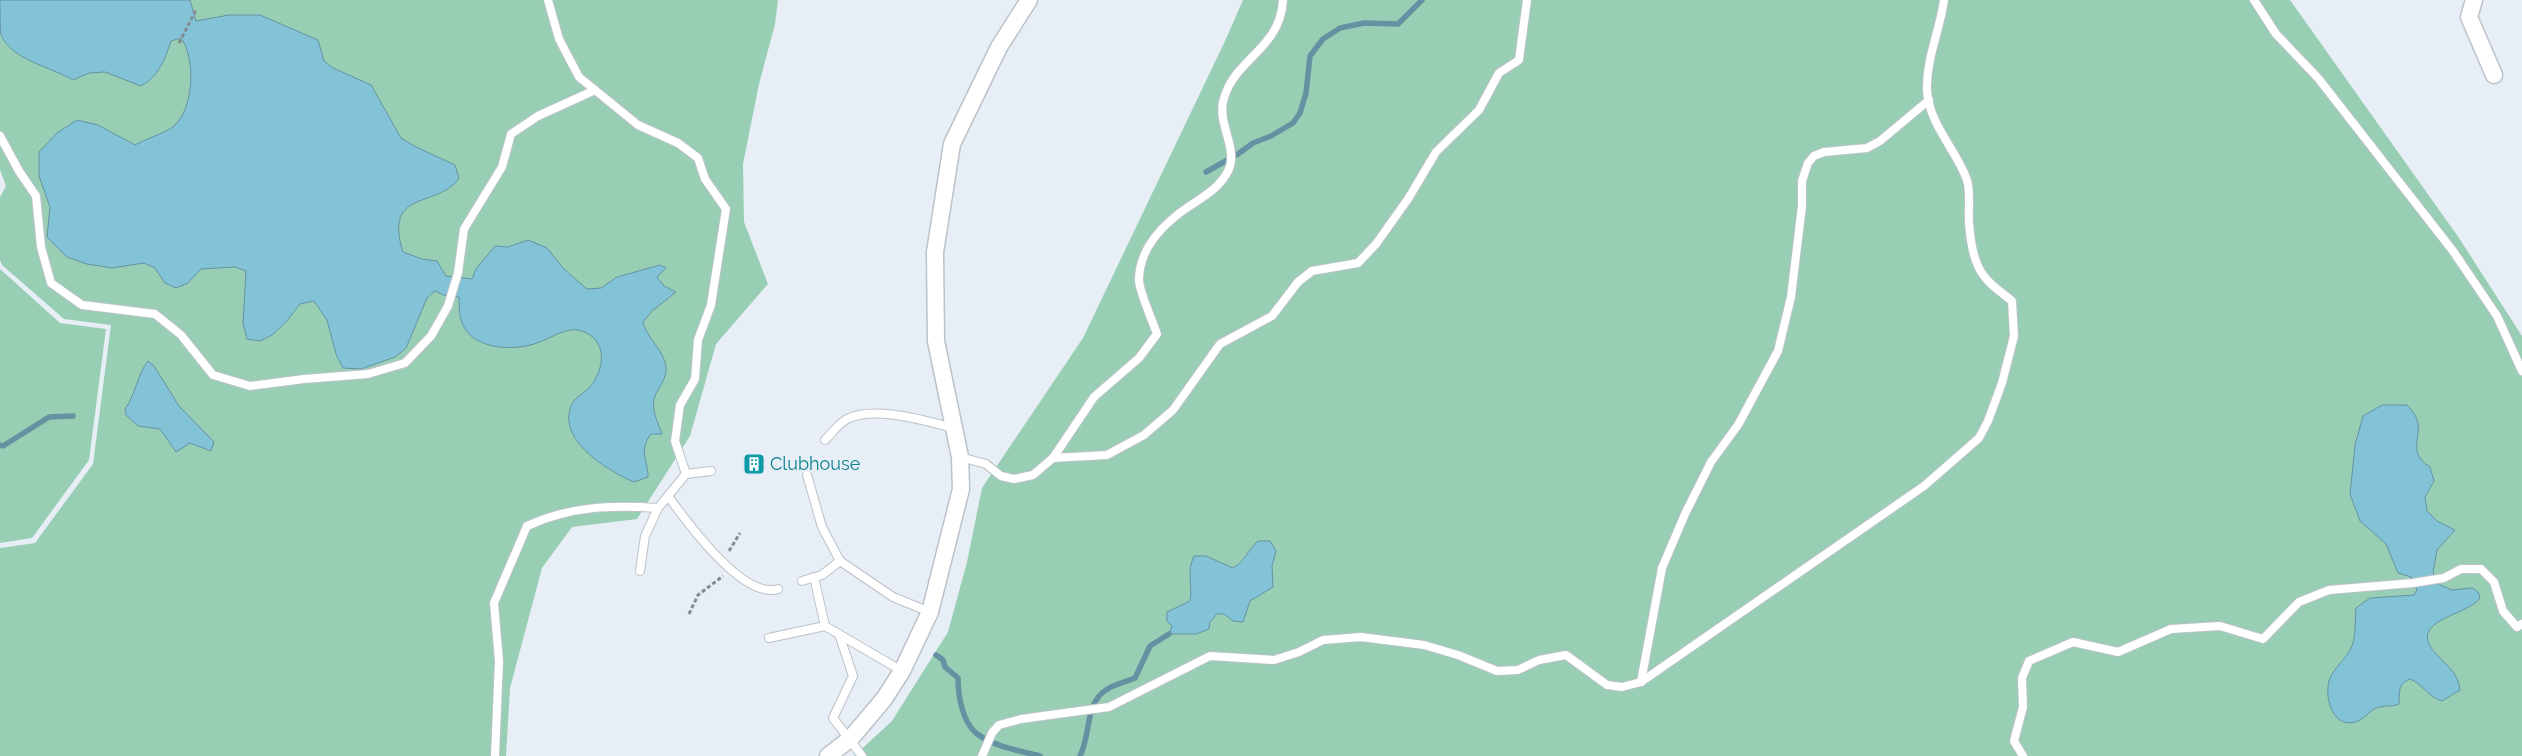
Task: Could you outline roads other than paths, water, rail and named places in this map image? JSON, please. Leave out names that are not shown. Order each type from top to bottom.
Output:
[{"type":"street","points":[[828,756],[850,738],[884,698],[902,671],[930,612],[961,489],[960,457],[936,341],[935,252],[952,144],[999,47],[1029,0]]},
{"type":"street","points":[[2474,0],[2469,17],[2494,75]]},
{"type":"lane","points":[[548,0],[559,39],[579,77],[638,125],[678,144],[698,158],[705,179],[726,209],[711,305],[698,340],[694,379],[680,405],[675,441],[686,474]]},
{"type":"lane","points":[[960,457],[986,464],[1001,476],[1014,479],[1033,475],[1053,458],[1094,397],[1139,358],[1157,334],[1139,281],[1145,250],[1176,215],[1214,190],[1228,172],[1232,160],[1224,128],[1223,102],[1237,72],[1268,42],[1277,29],[1282,15],[1283,0]]},
{"type":"lane","points":[[1053,458],[1107,455],[1144,435],[1173,410],[1220,344],[1272,316],[1298,282],[1312,271],[1358,263],[1376,244],[1408,199],[1436,152],[1479,110],[1499,73],[1519,60],[1527,0]]},
{"type":"lane","points":[[982,756],[992,733],[999,725],[1021,719],[1109,707],[1210,656],[1274,660],[1323,640],[1361,637],[1424,645],[1458,655],[1497,671],[1518,670],[1539,660],[1566,655],[1607,685],[1622,687],[1641,682],[1924,486],[1978,438],[1988,421],[2002,383],[2014,336],[2014,309],[2012,302],[1987,281],[1978,267],[1971,244],[1969,192],[1966,180],[1940,132],[1929,100],[1927,89],[1931,54],[1941,22],[1944,0]]},
{"type":"lane","points":[[2254,0],[2276,34],[2318,78],[2454,251],[2497,316],[2522,371]]},
{"type":"lane","points":[[0,136],[19,171],[36,196],[41,247],[52,283],[82,304],[155,314],[181,335],[213,375],[250,386],[304,379],[368,374],[405,363],[431,336],[448,306],[458,273],[464,229],[502,167],[511,134],[538,116],[595,90]]},
{"type":"lane","points":[[1641,682],[1662,568],[1685,514],[1711,462],[1738,425],[1778,351],[1791,297],[1802,206],[1802,181],[1808,163],[1814,156],[1824,152],[1867,148],[1880,142],[1929,100]]},
{"type":"lane","points":[[825,440],[847,419],[864,414],[917,419],[954,428]]},
{"type":"lane","points":[[640,571],[645,536],[658,508],[686,474],[711,471]]},
{"type":"lane","points":[[807,475],[822,526],[840,561],[893,597],[930,612]]},
{"type":"lane","points":[[668,496],[688,524],[753,587],[772,591],[778,589]]},
{"type":"lane","points":[[495,756],[499,661],[494,603],[527,526],[552,515],[614,506],[658,508]]},
{"type":"lane","points":[[802,581],[814,577],[840,561]]},
{"type":"lane","points":[[2023,756],[2014,741],[2023,707],[2022,678],[2029,661],[2073,642],[2118,652],[2171,629],[2220,626],[2263,639],[2299,602],[2329,590],[2413,583],[2444,578],[2461,570],[2481,569],[2494,582],[2503,611],[2517,627],[2522,624]]},
{"type":"lane","points":[[814,577],[825,626]]},
{"type":"lane","points":[[769,638],[825,626],[902,671]]},
{"type":"lane","points":[[839,634],[853,676],[833,718],[862,756]]},
{"type":"water","points":[[0,0],[190,0],[196,21],[229,15],[260,15],[318,40],[324,61],[331,67],[371,85],[401,138],[455,165],[459,178],[450,187],[406,209],[400,218],[399,232],[403,252],[422,259],[437,261],[446,276],[472,279],[476,269],[495,246],[508,247],[528,240],[547,248],[564,269],[587,289],[601,288],[617,277],[660,265],[666,268],[657,277],[664,286],[676,292],[652,311],[643,322],[648,334],[662,355],[666,367],[664,379],[653,405],[662,434],[651,434],[644,451],[648,477],[634,482],[598,462],[577,441],[571,429],[569,417],[572,404],[595,380],[601,360],[601,353],[596,340],[583,331],[570,330],[528,346],[497,347],[477,340],[470,335],[462,324],[459,297],[443,295],[435,291],[427,298],[406,348],[395,357],[361,369],[343,368],[336,354],[327,320],[314,301],[300,304],[286,322],[272,335],[260,341],[247,339],[243,323],[246,271],[235,267],[201,269],[188,283],[176,288],[165,283],[155,268],[144,263],[112,268],[87,264],[67,257],[47,237],[50,207],[39,176],[39,152],[57,133],[77,120],[98,125],[135,145],[171,128],[181,118],[186,108],[191,83],[189,58],[181,38],[171,41],[164,61],[157,72],[141,86],[105,72],[89,73],[73,80],[23,57],[6,44],[1,35]]},
{"type":"water","points":[[148,361],[154,366],[179,406],[214,442],[211,451],[190,443],[176,452],[160,429],[138,426],[126,415],[125,409],[132,397],[141,372]]},
{"type":"water","points":[[2382,405],[2407,405],[2415,415],[2418,422],[2418,455],[2430,467],[2434,481],[2425,497],[2427,511],[2437,521],[2455,530],[2437,550],[2433,572],[2440,585],[2452,590],[2472,588],[2478,592],[2480,598],[2474,604],[2444,619],[2429,631],[2428,639],[2432,649],[2453,672],[2459,683],[2460,690],[2442,701],[2433,697],[2419,684],[2410,679],[2401,686],[2399,704],[2377,708],[2361,720],[2350,723],[2343,722],[2333,712],[2328,696],[2328,688],[2329,681],[2336,668],[2352,646],[2355,632],[2356,608],[2370,598],[2414,595],[2417,590],[2411,577],[2398,573],[2386,544],[2360,521],[2350,494],[2355,445],[2363,416]]},
{"type":"water","points":[[1258,541],[1270,541],[1276,551],[1272,566],[1273,587],[1250,601],[1243,622],[1233,621],[1224,614],[1217,614],[1210,622],[1209,629],[1196,634],[1169,634],[1172,626],[1167,621],[1167,612],[1190,601],[1190,568],[1194,556],[1206,556],[1233,568],[1241,562]]},
{"type":"waterway","points":[[1206,172],[1253,143],[1271,136],[1293,123],[1300,113],[1306,93],[1310,56],[1323,39],[1340,28],[1364,23],[1398,24],[1422,0]]},
{"type":"waterway","points":[[0,445],[3,446],[49,417],[73,416]]},
{"type":"waterway","points":[[1080,756],[1086,738],[1091,711],[1099,696],[1113,686],[1135,678],[1150,646],[1169,634]]},
{"type":"waterway","points":[[936,655],[943,660],[945,667],[958,678],[960,700],[964,715],[976,733],[998,745],[1040,756]]},
{"type":"place","name":"Clubhouse","points":[[754,464]]}]
